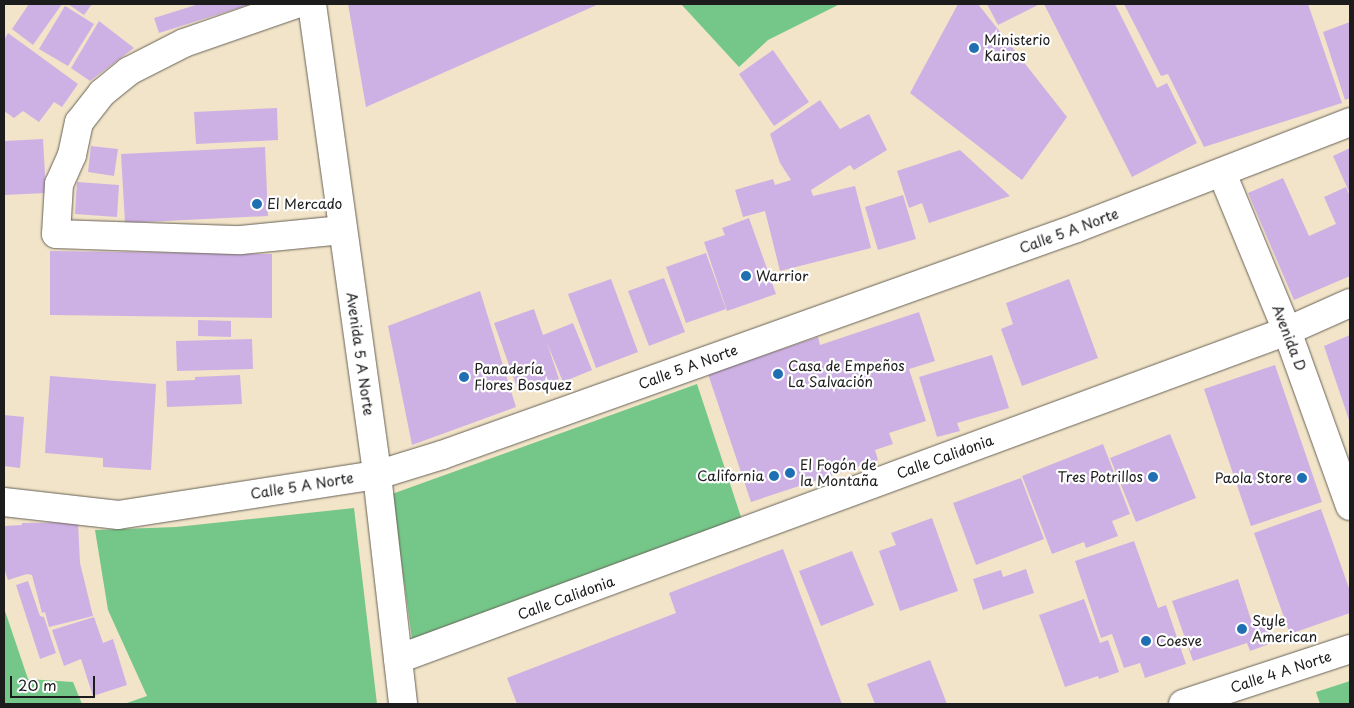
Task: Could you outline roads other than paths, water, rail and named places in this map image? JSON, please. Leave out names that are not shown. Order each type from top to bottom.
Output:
[{"type":"street","points":[[296,4],[184,44],[130,71],[102,93],[79,122],[72,155],[58,184],[56,234],[242,240],[343,230]]},
{"type":"street","name":"Avenida 5 A Norte","points":[[312,4],[377,475],[403,704]]},
{"type":"street","name":"Calle 5 A Norte","points":[[4,502],[118,515],[377,475],[442,455],[1077,228],[1350,122]]},
{"type":"street","name":"Avenida D","points":[[1222,173],[1287,331],[1350,506]]},
{"type":"street","name":"Calle Calidonia","points":[[398,659],[1287,331],[1350,303]]},
{"type":"street","name":"Calle 4 A Norte","points":[[1183,704],[1350,649]]},
{"type":"place","name":"Ministerio Kairos","points":[[974,48]]},
{"type":"place","name":"El Mercado","points":[[257,204]]},
{"type":"place","name":"Warrior","points":[[746,276]]},
{"type":"place","name":"Casa de Empeños La Salvación","points":[[778,374]]},
{"type":"place","name":"Panadería Flores Bosquez","points":[[464,377]]},
{"type":"place","name":"El Fogón de la Montaña","points":[[790,473]]},
{"type":"place","name":"California","points":[[774,476]]},
{"type":"place","name":"Tres Potrillos","points":[[1153,477]]},
{"type":"place","name":"Paola Store","points":[[1302,478]]},
{"type":"place","name":"Style American","points":[[1242,629]]},
{"type":"place","name":"Coesve","points":[[1146,641]]}]
